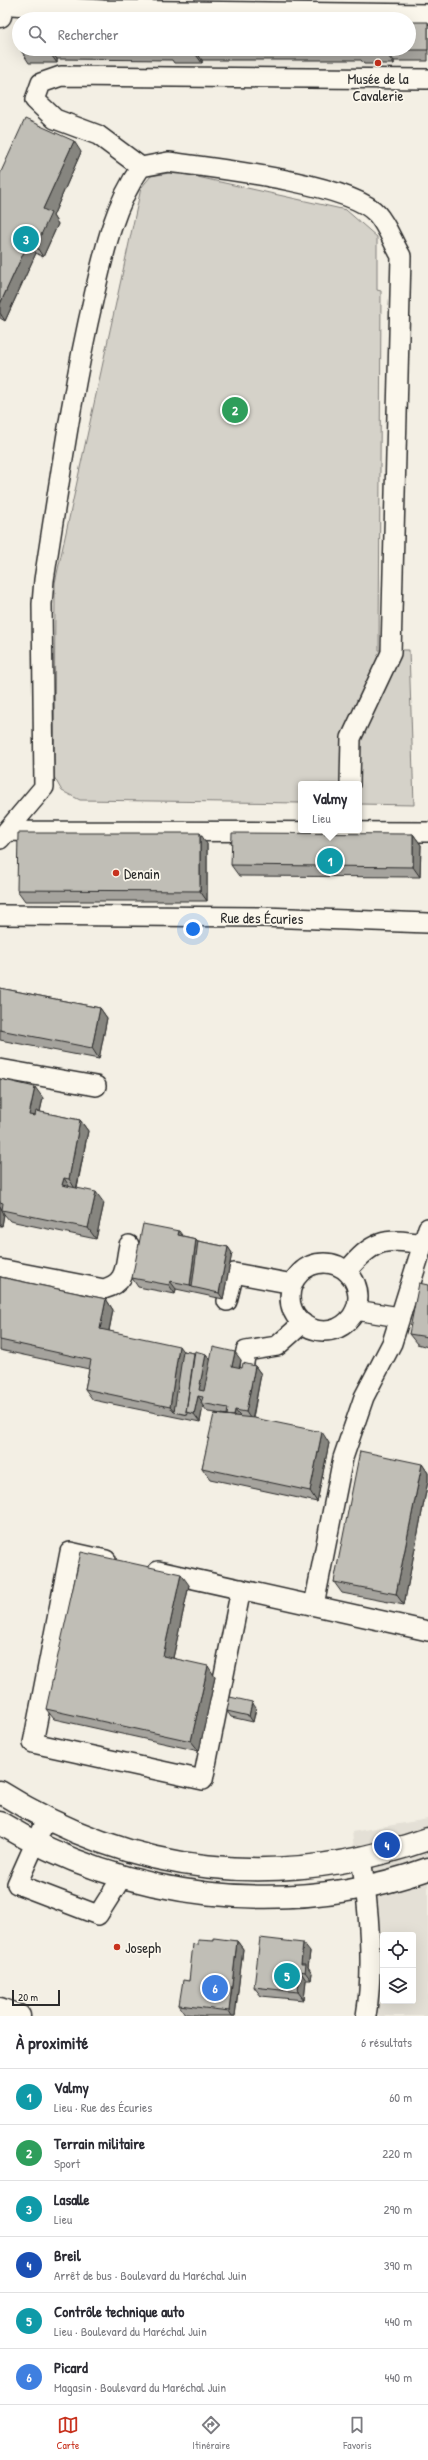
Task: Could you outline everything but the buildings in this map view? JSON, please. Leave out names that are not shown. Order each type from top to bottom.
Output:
[{"type":"main road","points":[[0,1792],[46,1819],[116,1848],[147,1857],[208,1868],[272,1871],[302,1869],[361,1859],[428,1839]]},
{"type":"main road","points":[[0,1823],[58,1854],[122,1876],[179,1889],[245,1896],[296,1896],[366,1886],[428,1869]]},
{"type":"main road","points":[[0,2009],[19,2016]]},
{"type":"street","points":[[2,6],[103,10],[189,6],[368,12]]},
{"type":"street","points":[[416,14],[428,14]]},
{"type":"street","points":[[350,781],[351,738],[391,653],[401,256],[377,214],[358,199],[333,191],[258,175],[168,162],[141,166],[98,135],[55,119],[35,100],[41,83],[61,76],[428,79]]},
{"type":"street","points":[[4,835],[44,787],[42,604],[45,572],[82,346],[103,259],[123,197],[141,166]]},
{"type":"street","points":[[4,835],[298,832]]},
{"type":"street","points":[[362,832],[425,835]]},
{"type":"street","name":"Rue des Écuries","points":[[0,915],[264,917],[428,923]]},
{"type":"street","points":[[0,1069],[96,1086]]},
{"type":"street","points":[[314,1606],[343,1458],[354,1423],[392,1343],[425,1236],[384,1241],[372,1246],[359,1256],[347,1271]]},
{"type":"street","points":[[0,1270],[104,1289],[116,1286],[122,1279],[129,1245]]},
{"type":"street","points":[[326,1263],[347,1271],[354,1280],[358,1290],[356,1310],[348,1322],[338,1328],[327,1331],[316,1330],[303,1323],[292,1308],[290,1297],[293,1284],[305,1269],[315,1264],[326,1263]]},
{"type":"street","points":[[227,1301],[234,1273],[293,1284]]},
{"type":"street","points":[[356,1310],[399,1317]]},
{"type":"street","points":[[243,1368],[246,1351],[277,1346],[303,1323]]},
{"type":"street","points":[[241,1589],[203,1780],[34,1743],[70,1552],[241,1589],[314,1606],[428,1630]]},
{"type":"street","points":[[46,1819],[34,1842],[17,1884],[98,1915],[122,1876]]},
{"type":"street","points":[[361,1859],[366,1886],[369,1997],[366,2016]]},
{"type":"shaded area","points":[[175,172],[346,210],[377,237],[377,290],[381,291],[379,650],[409,650],[414,805],[362,804],[362,781],[298,781],[298,803],[80,800],[62,791],[54,777],[55,583],[141,188],[151,176]]},
{"type":"shaded area","points":[[428,1819],[428,2016],[366,2016],[373,1994],[352,1832]]},
{"type":"place","name":"Musée de la Cavalerie","points":[[378,63]]},
{"type":"place","name":"Lasalle","points":[[26,239]]},
{"type":"place","name":"Terrain militaire","points":[[235,410]]},
{"type":"place","name":"Valmy","points":[[330,861]]},
{"type":"place","name":"Denain","points":[[116,873]]},
{"type":"place","name":"Breil","points":[[387,1845]]},
{"type":"place","name":"Joseph","points":[[117,1947]]},
{"type":"place","name":"Contrôle technique auto","points":[[287,1976]]},
{"type":"place","name":"Picard","points":[[215,1988]]}]
